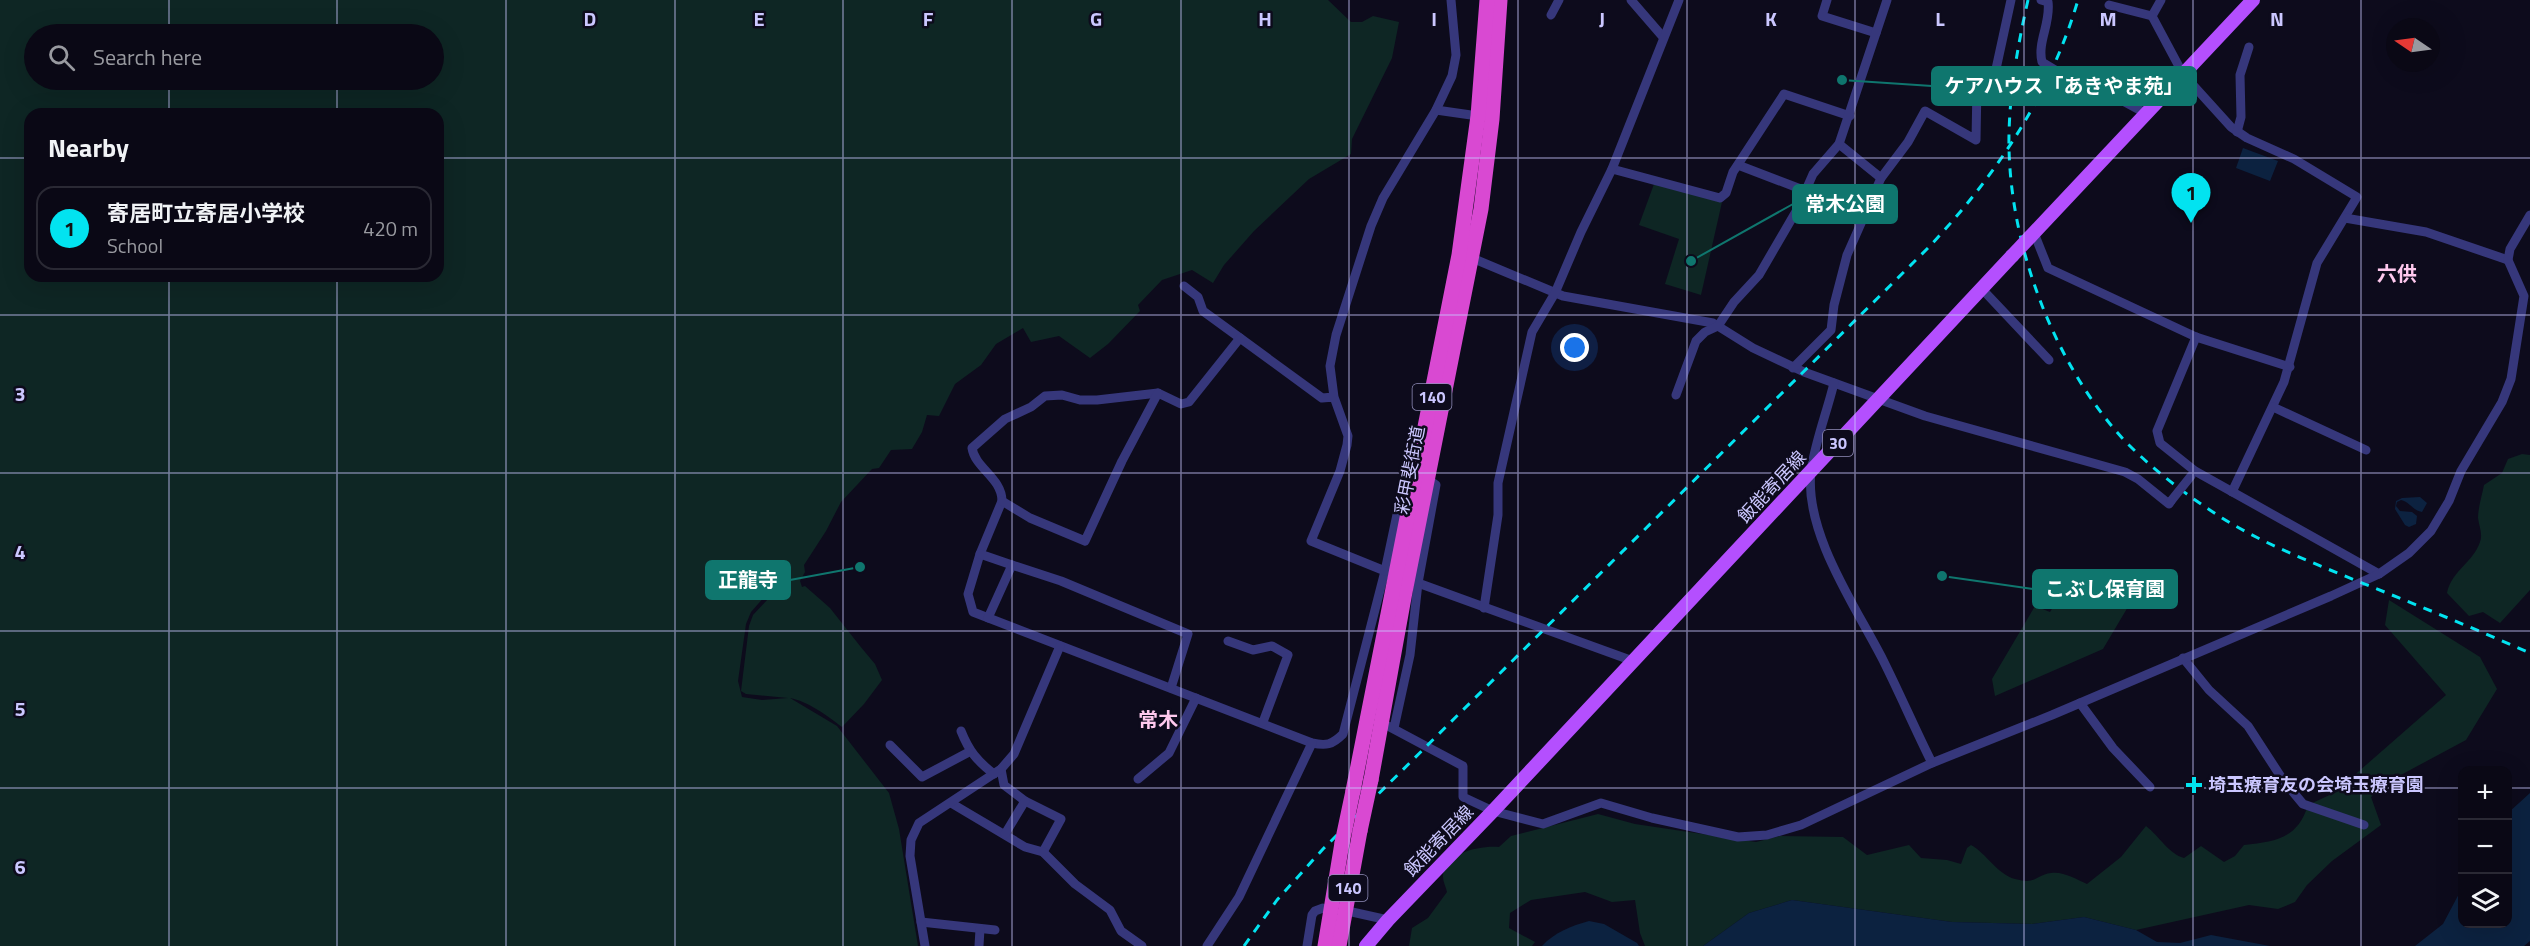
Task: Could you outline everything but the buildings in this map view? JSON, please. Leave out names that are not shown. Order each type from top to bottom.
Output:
[{"type":"highway","name":"彩甲斐街道","points":[[1339,946],[1405,592],[1459,255],[1478,116],[1487,0]]},
{"type":"highway","name":"彩甲斐街道","points":[[1325,946],[1353,791],[1472,258],[1481,209],[1492,119],[1500,0]]},
{"type":"main road","name":"飯能寄居線","points":[[1366,946],[2253,0]]},
{"type":"street","points":[[1385,571],[1311,541],[1340,471],[1348,436],[1334,397],[1330,366],[1336,335],[1371,226],[1383,198],[1436,111],[1452,76],[1456,55],[1451,0]]},
{"type":"street","points":[[1551,15],[1559,0]]},
{"type":"street","points":[[1631,0],[1663,37]]},
{"type":"street","points":[[1484,608],[1498,516],[1498,483],[1532,332],[1555,293],[1581,232],[1612,169],[1679,0]]},
{"type":"street","points":[[1827,0],[1822,16],[1876,33]]},
{"type":"street","points":[[1676,395],[1696,341],[1705,332],[1718,326],[1734,302],[1759,275],[1806,191],[1813,174],[1839,144],[1887,0]]},
{"type":"street","points":[[1793,368],[1832,330],[1834,305],[1846,255],[1881,178],[1908,142],[1925,111],[1976,140],[1977,84],[1996,69],[2011,0]]},
{"type":"street","points":[[2041,0],[2048,2],[2050,11],[2040,54],[2042,63],[2062,74],[2090,83],[2147,114]]},
{"type":"street","points":[[2152,16],[2161,0]]},
{"type":"street","points":[[2109,5],[2152,16],[2184,74],[2198,93],[2237,132],[2294,159],[2357,197],[2317,263],[2290,367],[2232,492]]},
{"type":"street","points":[[2237,132],[2241,117],[2240,75],[2249,47]]},
{"type":"street","points":[[1612,169],[1720,198],[1726,193],[1733,172],[1784,94],[1850,116]]},
{"type":"street","points":[[1436,111],[1478,116]]},
{"type":"street","points":[[1839,144],[1881,178]]},
{"type":"street","points":[[1738,165],[1806,191]]},
{"type":"street","points":[[1240,338],[1189,402],[1181,404],[1158,393],[1097,400],[1080,400],[1062,395],[1045,396],[1030,407],[1005,418],[972,448],[973,455],[997,484],[1002,495],[1002,501],[980,554],[968,594],[973,612],[1196,699],[1325,746],[1335,743],[1342,734],[1348,717],[1406,480],[1423,477],[1436,485],[1435,493],[1418,583],[1413,633],[1391,727],[1462,766],[1463,797],[1493,811],[1543,824],[1601,803],[1652,818],[1750,838],[1801,825],[1932,763],[2331,596],[2379,574],[2409,553],[2431,531],[2449,501],[2461,471],[2502,402],[2511,379],[2524,296],[2508,260],[2510,249],[2530,214]]},
{"type":"street","points":[[2344,218],[2426,232],[2508,260]]},
{"type":"street","points":[[2032,235],[2048,268],[2196,337],[2290,367]]},
{"type":"street","points":[[1472,258],[1555,293],[1713,323],[1753,348],[1793,368],[1925,416],[2125,472],[2138,479],[2169,504],[2193,473]]},
{"type":"street","points":[[1184,286],[1198,297],[1203,311],[1322,398],[1334,397]]},
{"type":"street","points":[[1982,289],[2049,360]]},
{"type":"street","points":[[2196,337],[2157,431],[2160,443],[2193,473],[2232,492],[2379,574]]},
{"type":"street","points":[[1834,383],[1811,471],[1817,526],[1826,551],[1932,763]]},
{"type":"street","points":[[1002,501],[1030,518],[1085,541],[1122,461],[1158,393]]},
{"type":"street","points":[[2273,407],[2366,450]]},
{"type":"street","points":[[980,554],[1061,580],[1188,634],[1171,688]]},
{"type":"street","points":[[988,618],[1012,565]]},
{"type":"street","points":[[1418,583],[1633,661]]},
{"type":"street","points":[[1228,641],[1252,650],[1272,646],[1288,655],[1263,722]]},
{"type":"street","points":[[925,946],[910,856],[911,840],[919,823],[998,772],[1014,754],[1060,646]]},
{"type":"street","points":[[2183,658],[2209,690],[2247,726],[2298,799],[2326,813],[2364,825]]},
{"type":"street","points":[[1138,778],[1169,753],[1196,699]]},
{"type":"street","points":[[2080,703],[2113,748],[2150,787]]},
{"type":"street","points":[[1348,717],[1359,720]]},
{"type":"street","points":[[962,731],[969,752],[979,763],[998,772],[1004,785],[1025,801],[1061,819],[1043,852]]},
{"type":"street","points":[[1207,946],[1239,897],[1312,742]]},
{"type":"street","points":[[890,745],[922,777],[969,752]]},
{"type":"street","points":[[1005,834],[1025,801]]},
{"type":"street","points":[[951,803],[1025,847],[1043,852],[1075,884],[1110,910],[1121,932],[1142,946]]},
{"type":"street","points":[[1307,946],[1312,915],[1323,908]]},
{"type":"street","points":[[1352,912],[1388,920]]},
{"type":"street","points":[[921,922],[995,930]]},
{"type":"street","points":[[979,946],[980,928]]},
{"type":"green space","points":[[0,0],[1328,0],[1351,22],[1362,22],[1373,16],[1399,22],[1392,58],[1352,139],[1351,154],[1309,179],[1254,231],[1224,265],[1213,283],[1192,270],[1162,280],[1138,305],[1140,311],[1108,344],[1090,358],[1059,336],[1031,342],[1023,328],[996,344],[981,365],[955,384],[939,416],[927,415],[922,432],[912,449],[891,450],[879,468],[872,469],[841,502],[804,565],[805,572],[800,581],[802,587],[805,586],[830,608],[875,664],[882,680],[864,704],[842,727],[810,706],[790,698],[837,726],[889,793],[899,829],[918,946],[0,946]],"holes":[[[765,596],[779,600],[768,599],[753,615],[749,626],[741,691],[746,694],[788,698],[762,700],[742,697],[738,681],[746,624],[751,612]]]},
{"type":"green space","points":[[1654,184],[1722,202],[1701,295],[1665,284],[1679,239],[1639,225]]},
{"type":"green space","points":[[2522,454],[2530,455],[2530,590],[2500,623],[2483,612],[2469,616],[2447,593],[2453,578],[2473,556],[2480,542],[2478,514],[2484,485],[2502,473],[2508,459]]},
{"type":"green space","points":[[2076,569],[2105,575],[2135,595],[2103,649],[1995,696],[1992,679],[2035,606],[2050,612]]},
{"type":"green space","points":[[2389,600],[2480,657],[2497,689],[2466,740],[2397,777],[2371,797],[2381,825],[2332,861],[2307,885],[2295,902],[2278,909],[2249,905],[2136,930],[2084,917],[2032,924],[1952,922],[1792,900],[1749,913],[1703,946],[1645,946],[1640,933],[1635,900],[1612,902],[1585,892],[1531,900],[1510,913],[1509,928],[1535,942],[1532,946],[1409,946],[1412,928],[1428,918],[1447,892],[1443,879],[1444,869],[1456,856],[1473,849],[1499,847],[1511,836],[1598,814],[1635,824],[1756,842],[1780,836],[1843,837],[1867,855],[1909,845],[1921,858],[1947,860],[1961,864],[1967,848],[1971,845],[2003,873],[2022,881],[2032,880],[2046,874],[2060,873],[2087,884],[2121,857],[2146,826],[2179,856],[2184,858],[2201,846],[2224,862],[2235,856],[2244,845],[2276,840],[2292,831],[2304,816],[2308,805],[2334,793],[2446,695],[2385,625]]},
{"type":"water","points":[[2243,148],[2278,161],[2270,181],[2236,168]]},
{"type":"water","points":[[2420,497],[2427,503],[2422,512],[2404,501],[2397,502],[2396,506],[2400,511],[2412,512],[2417,516],[2416,524],[2409,527],[2405,525],[2395,509],[2396,501],[2402,498]]},
{"type":"water","points":[[2530,793],[2530,941],[2524,946],[2415,946],[2443,924],[2458,896],[2458,928],[2512,928],[2512,809]]},
{"type":"water","points":[[1792,900],[1952,922],[2032,924],[2084,917],[2136,930],[2157,942],[2180,943],[2211,935],[2270,946],[1703,946],[1749,913]]},
{"type":"water","points":[[1589,921],[1604,924],[1639,946],[1542,946],[1564,930]]},
{"type":"railway","points":[[2028,0],[2015,67],[2009,134],[2010,174],[2016,215],[2025,256],[2055,336],[2075,373],[2098,408],[2134,450],[2195,500],[2222,518],[2305,560],[2530,653]]},
{"type":"railway","points":[[1244,946],[1277,900],[1323,849],[1953,221],[2018,133],[2052,69],[2078,0]]},
{"type":"place","name":"ケアハウス「あきやま苑」","points":[[1842,80]]},
{"type":"place","name":"寄居町立寄居小学校","points":[[2191,223]]},
{"type":"place","name":"常木公園","points":[[1691,261]]},
{"type":"place","name":"正龍寺","points":[[860,567]]},
{"type":"place","name":"こぶし保育園","points":[[1942,576]]},
{"type":"place","name":"埼玉療育友の会埼玉療育園","points":[[2194,785]]},
{"type":"district","name":"六供","points":[[2397,274]]},
{"type":"district","name":"常木","points":[[1158,720]]}]
